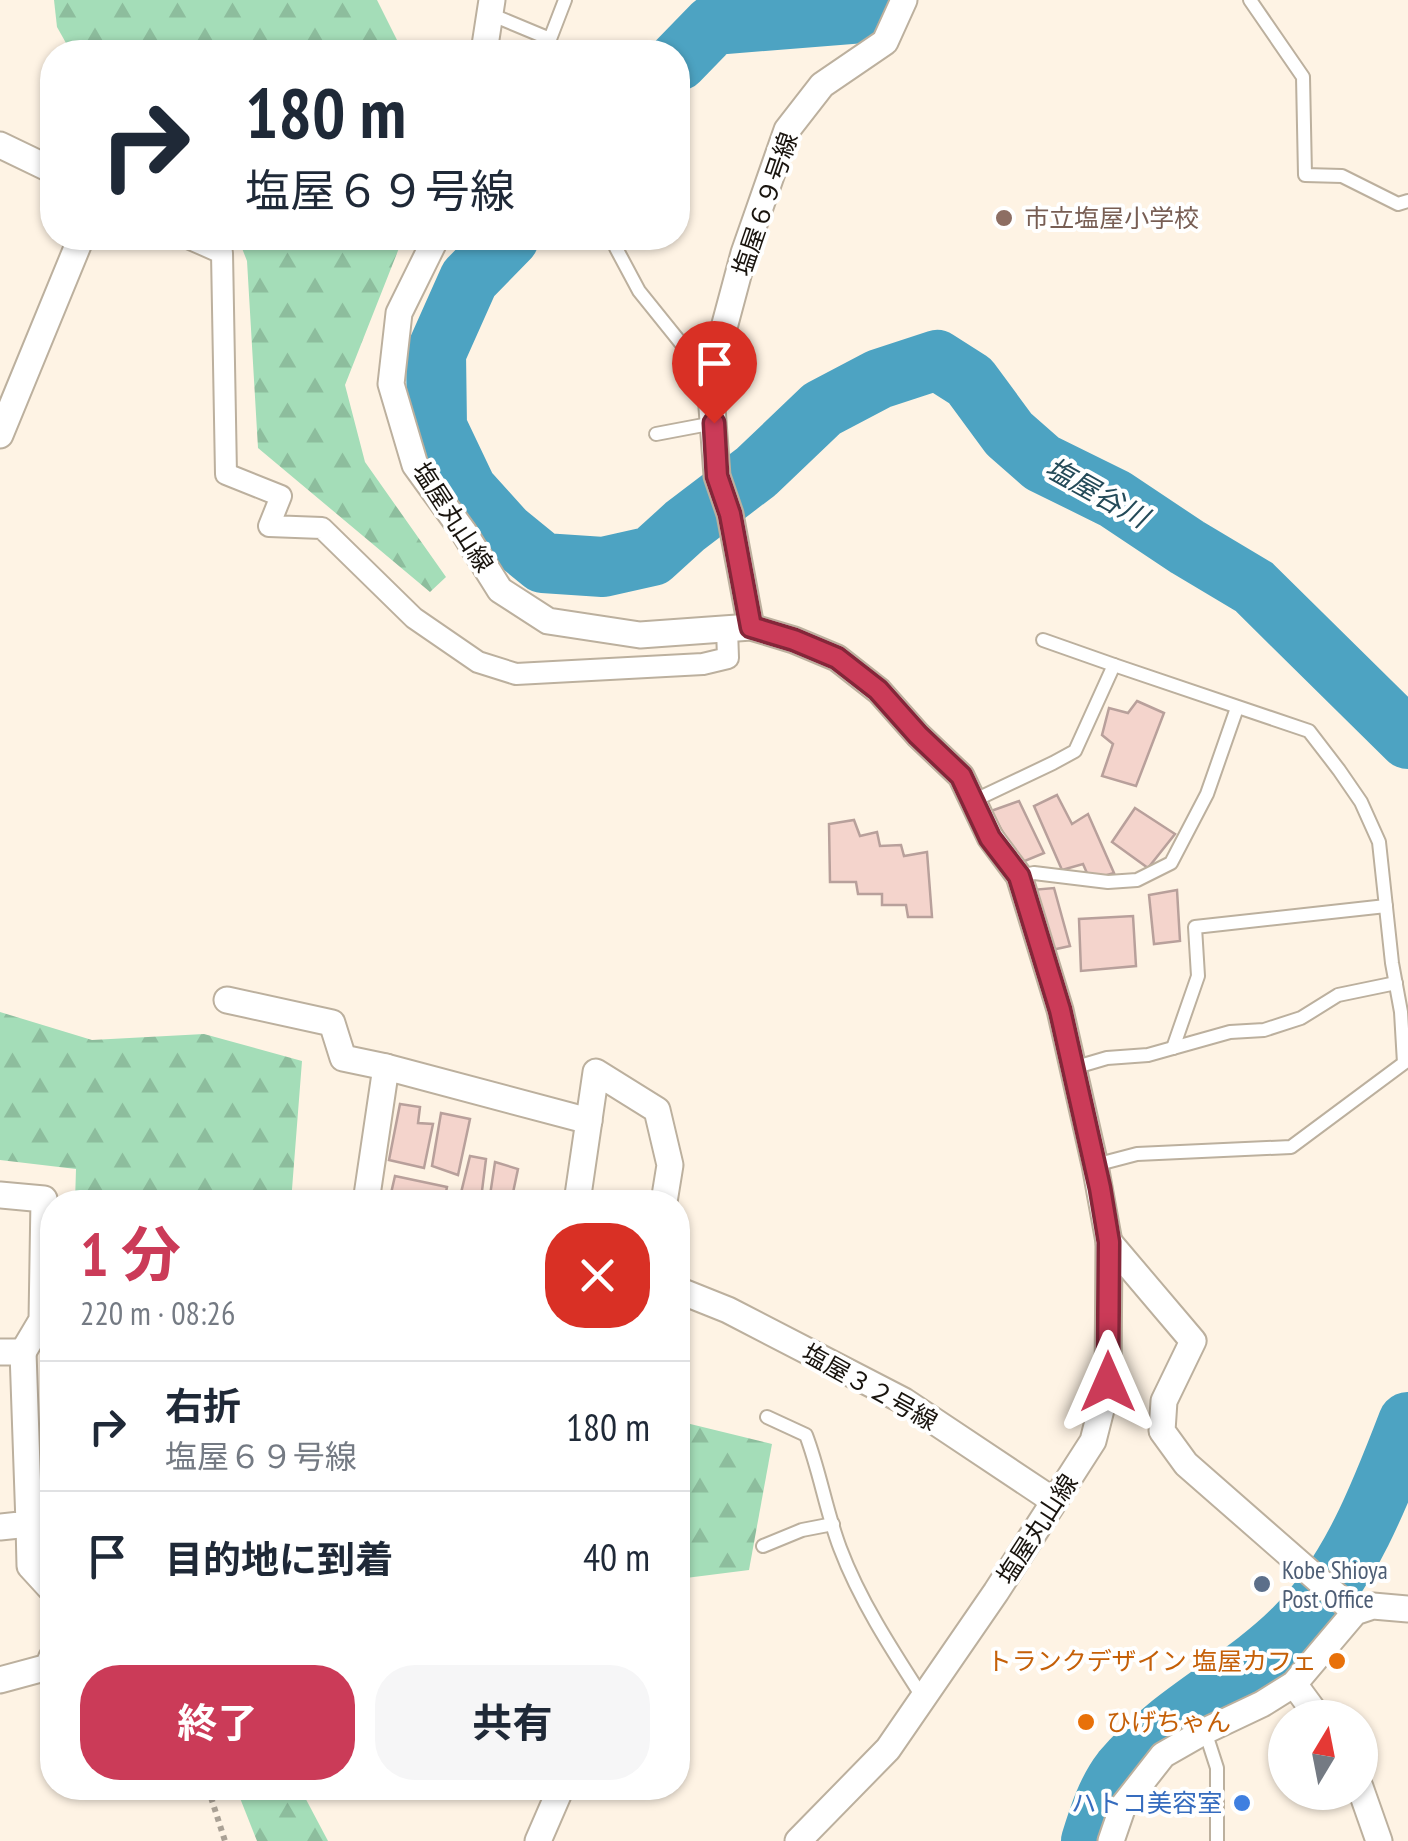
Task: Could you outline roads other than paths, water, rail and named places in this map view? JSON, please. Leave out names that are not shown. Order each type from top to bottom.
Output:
[{"type":"street","name":"塩屋６９号線","points":[[739,628],[730,514],[717,476],[710,380],[744,253],[786,130],[822,86],[886,42],[904,0]]},
{"type":"street","points":[[486,40],[491,7]]},
{"type":"street","points":[[0,146],[40,164]]},
{"type":"street","points":[[0,435],[76,250]]},
{"type":"street","points":[[215,250],[222,253],[226,474],[281,496],[268,526],[322,528],[414,618],[478,662],[516,674],[703,664],[728,658],[739,628]]},
{"type":"street","name":"塩屋丸山線","points":[[430,250],[399,313],[390,384],[415,465],[500,590],[548,621],[640,634],[739,628],[794,640],[837,658],[878,690],[961,776],[990,838],[1019,876],[1060,1010],[1109,1242],[1108,1382],[1092,1441],[996,1592],[888,1749],[798,1841]]},
{"type":"street","points":[[228,1000],[332,1023],[343,1058],[588,1122]]},
{"type":"street","points":[[368,1190],[386,1067]]},
{"type":"street","points":[[578,1190],[596,1072],[657,1110],[670,1165],[666,1190]]},
{"type":"street","points":[[0,1195],[40,1200]]},
{"type":"street","points":[[1109,1242],[1193,1341],[1164,1402],[1162,1432],[1186,1464],[1350,1608],[1408,1608]]},
{"type":"street","name":"塩屋３２号線","points":[[690,1295],[728,1310],[904,1401],[1054,1502]]},
{"type":"street","points":[[40,1322],[11,1352],[30,1566],[40,1577]]},
{"type":"street","points":[[0,1527],[29,1524]]},
{"type":"street","points":[[1112,1841],[1123,1806],[1163,1755],[1294,1684],[1350,1608]]},
{"type":"street","points":[[0,1680],[40,1670]]},
{"type":"street","points":[[1294,1684],[1306,1700]]},
{"type":"street","points":[[538,1841],[556,1800]]},
{"type":"street","points":[[1368,1810],[1379,1841]]},
{"type":"lane","points":[[491,7],[550,39],[565,0]]},
{"type":"lane","points":[[1250,0],[1303,77],[1306,175],[1342,176],[1398,204],[1408,201]]},
{"type":"lane","points":[[617,250],[639,291],[710,380]]},
{"type":"lane","points":[[656,434],[714,423]]},
{"type":"lane","points":[[1044,640],[1310,730],[1361,802],[1379,842],[1401,1012],[1404,1063],[1292,1147],[1137,1154],[1095,1165]]},
{"type":"lane","points":[[973,801],[1075,750],[1114,665]]},
{"type":"lane","points":[[1019,876],[1034,873],[1108,882],[1138,880],[1171,863],[1207,794],[1237,708]]},
{"type":"lane","points":[[1174,1048],[1198,976],[1195,927],[1386,906]]},
{"type":"lane","points":[[1073,1068],[1108,1058],[1148,1055],[1230,1032],[1264,1030],[1301,1018],[1338,995],[1396,983]]},
{"type":"lane","points":[[767,1416],[806,1435],[840,1548],[883,1636],[924,1698]]},
{"type":"lane","points":[[763,1546],[802,1530],[833,1524]]},
{"type":"lane","points":[[1205,1731],[1217,1768],[1217,1841]]},
{"type":"waterway","name":"塩屋谷川","points":[[690,49],[713,25],[863,13],[871,0]]},
{"type":"waterway","name":"塩屋谷川","points":[[497,250],[469,279],[436,353],[437,427],[467,490],[505,532],[543,563],[603,567],[652,556],[756,472],[822,409],[879,379],[937,360],[970,381],[1009,434],[1042,463],[1115,499],[1254,587],[1408,739]]},
{"type":"waterway","name":"塩屋谷川","points":[[1091,1841],[1112,1787],[1141,1750],[1273,1648],[1314,1607],[1362,1532],[1408,1422]]},
{"type":"place","name":"市立塩屋小学校","points":[[1004,218]]},
{"type":"place","name":"Kobe Shioya Post Office","points":[[1262,1584]]},
{"type":"place","name":"トランクデザイン 塩屋カフェ","points":[[1337,1661]]},
{"type":"place","name":"ひげちゃん","points":[[1086,1722]]},
{"type":"place","name":"ハトコ美容室","points":[[1242,1803]]}]
